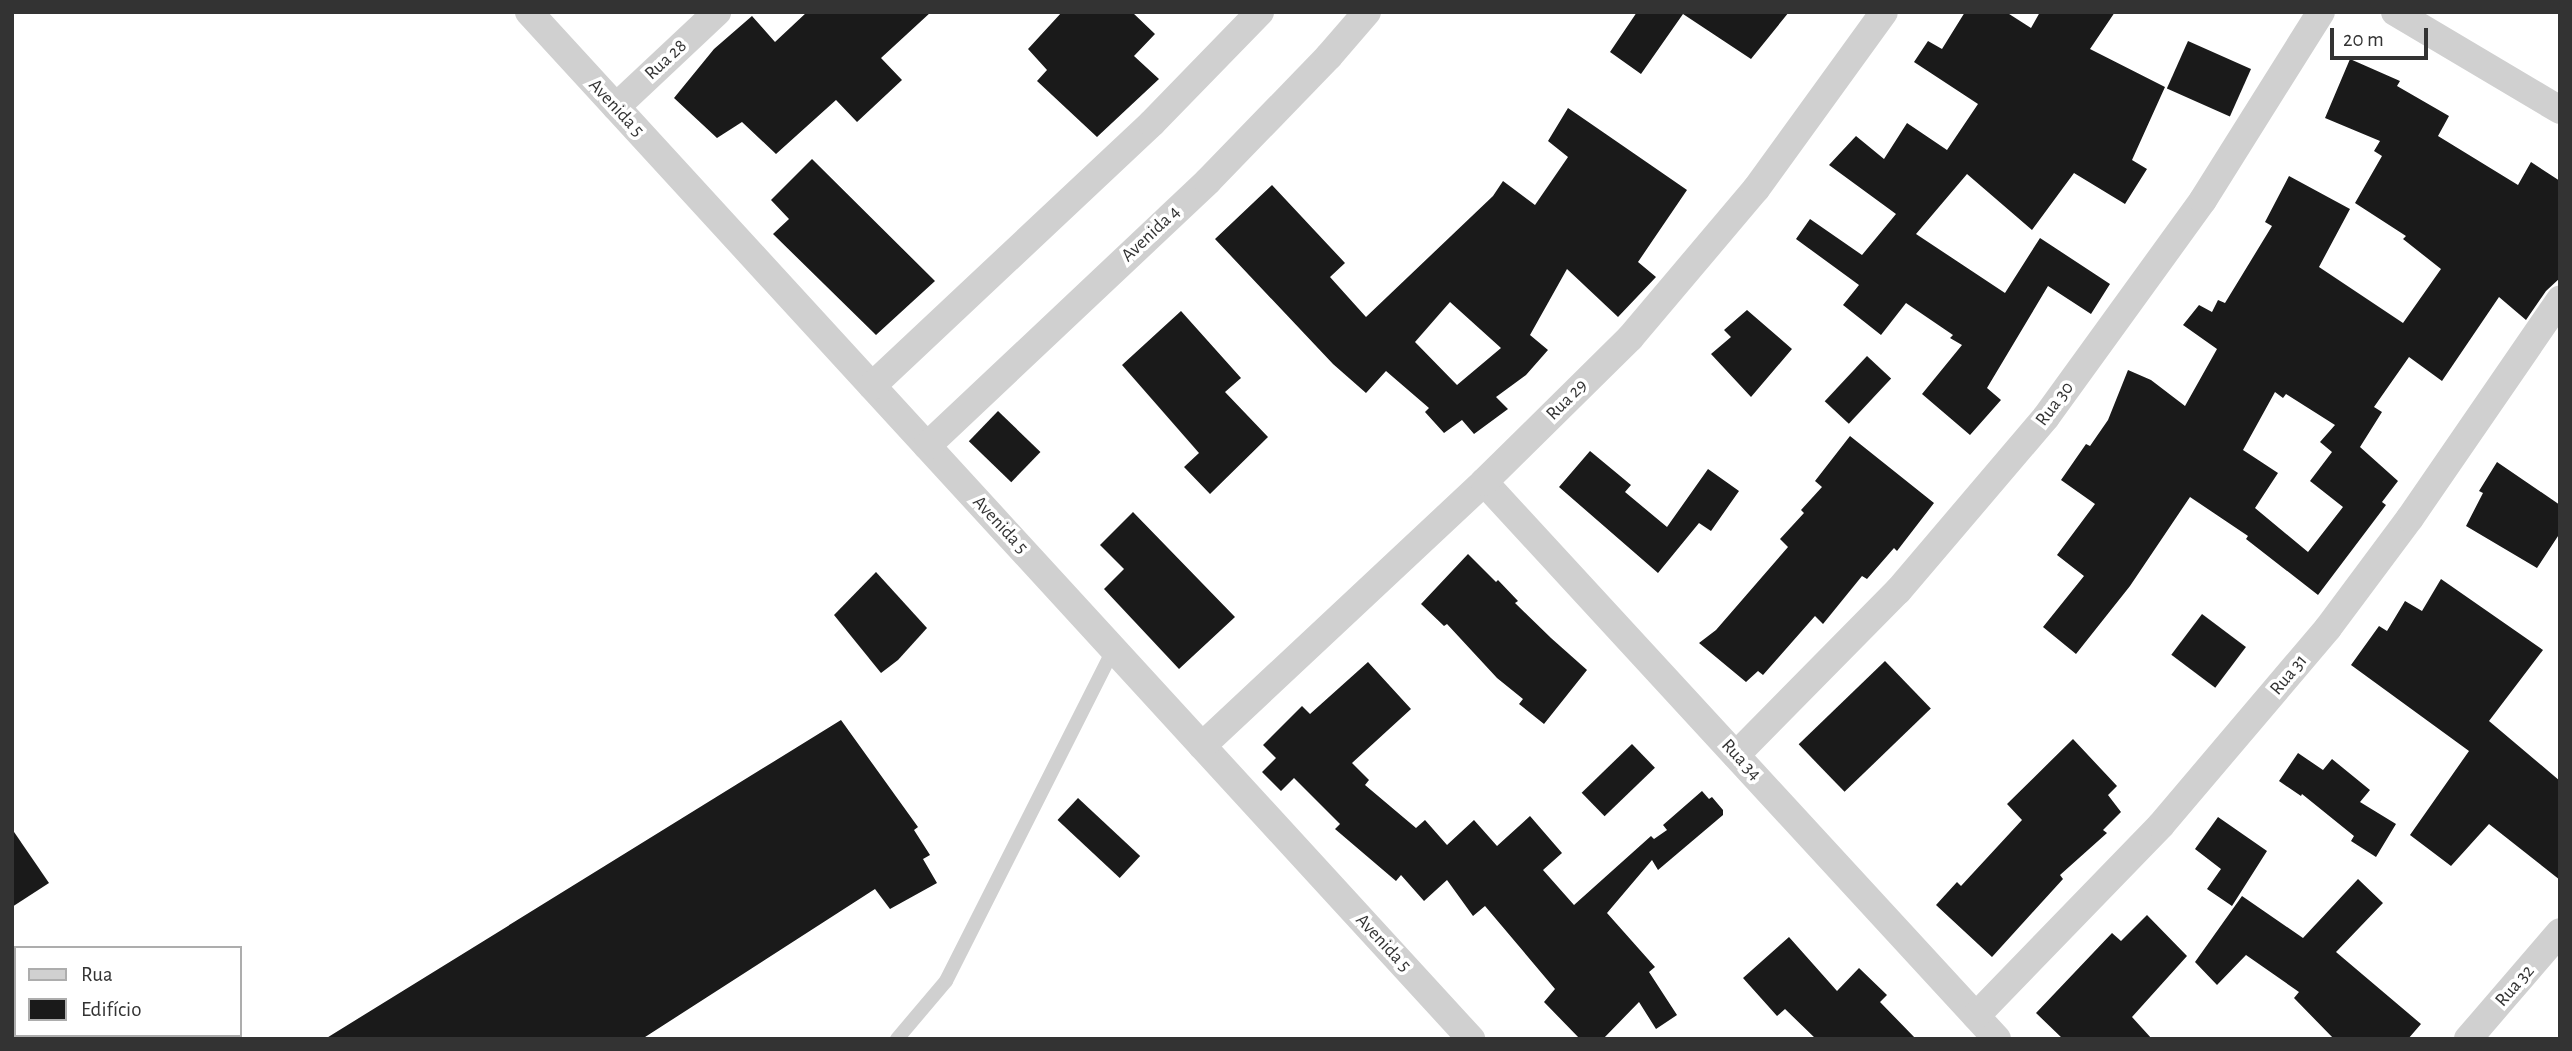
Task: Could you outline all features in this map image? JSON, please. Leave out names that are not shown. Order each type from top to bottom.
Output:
[{"type":"street","name":"Avenida 5","points":[[529,12],[1471,1039]]},
{"type":"street","name":"Rua 28","points":[[616,107],[717,12]]},
{"type":"street","points":[[872,386],[1152,123],[1260,12]]},
{"type":"street","name":"Avenida 4","points":[[927,446],[1208,181],[1329,56],[1367,12]]},
{"type":"street","name":"Rua 29","points":[[1202,746],[1484,482],[1630,338],[1756,189],[1884,12]]},
{"type":"street","name":"Rua 30","points":[[1736,755],[1898,591],[2046,417],[2203,200],[2321,12]]},
{"type":"street","points":[[2395,12],[2560,110]]},
{"type":"street","name":"Rua 31","points":[[1976,1016],[2161,825],[2329,628],[2434,484],[2560,300]]},
{"type":"street","name":"Rua 34","points":[[1484,482],[1997,1039]]},
{"type":"street","name":"Rua 32","points":[[2468,1039],[2560,932]]},
{"type":"lane","points":[[897,1039],[946,981],[1114,649]]},
{"type":"building","points":[[807,12],[931,12],[881,58],[902,80],[857,122],[836,100],[776,154],[742,122],[717,138],[674,98],[714,49],[752,16],[775,42]]},
{"type":"building","points":[[1062,12],[1132,12],[1155,34],[1134,56],[1159,79],[1097,137],[1037,81],[1047,70],[1028,49]]},
{"type":"building","points":[[1637,12],[1789,12],[1751,59],[1683,14],[1641,74],[1610,52]]},
{"type":"building","points":[[1965,12],[2006,12],[2031,28],[2040,12],[2115,12],[2090,49],[2165,87],[2132,160],[2147,169],[2125,204],[2074,173],[2032,230],[1967,174],[1916,234],[2005,293],[2040,238],[2110,284],[2091,314],[2048,286],[1987,388],[2001,400],[1970,435],[1922,394],[1962,345],[1950,338],[1953,335],[1906,303],[1881,335],[1843,305],[1859,285],[1796,239],[1810,219],[1862,255],[1896,214],[1829,165],[1856,136],[1884,159],[1907,123],[1947,150],[1978,104],[1914,62],[1928,41],[1942,49]]},
{"type":"building","points":[[2188,41],[2251,69],[2230,117],[2167,89]]},
{"type":"building","points":[[2350,59],[2400,81],[2397,86],[2449,116],[2438,136],[2518,185],[2531,162],[2560,181],[2560,278],[2546,291],[2526,320],[2499,297],[2442,381],[2409,357],[2374,407],[2382,412],[2360,447],[2398,481],[2382,502],[2386,505],[2318,595],[2246,539],[2248,536],[2190,497],[2130,586],[2076,654],[2043,627],[2084,576],[2057,555],[2095,504],[2061,480],[2086,444],[2090,446],[2108,420],[2128,370],[2151,380],[2185,406],[2217,349],[2183,325],[2199,305],[2212,312],[2218,300],[2225,303],[2272,226],[2265,222],[2289,176],[2350,209],[2319,267],[2403,323],[2441,269],[2403,239],[2406,236],[2355,203],[2382,156],[2374,151],[2380,141],[2325,118]],"holes":[[[2275,392],[2283,398],[2286,394],[2335,425],[2320,442],[2332,452],[2310,481],[2343,507],[2308,552],[2255,508],[2278,473],[2243,450]]]},
{"type":"building","points":[[1568,108],[1687,190],[1638,262],[1656,277],[1618,317],[1567,269],[1530,335],[1548,350],[1526,375],[1496,397],[1508,409],[1474,434],[1462,420],[1444,433],[1425,412],[1429,408],[1386,371],[1366,393],[1333,364],[1215,239],[1272,185],[1345,263],[1330,277],[1366,317],[1493,196],[1503,181],[1535,205],[1568,157],[1548,141]],"holes":[[[1450,302],[1501,348],[1457,385],[1415,342]]]},
{"type":"building","points":[[812,159],[935,281],[876,335],[773,234],[789,219],[771,200]]},
{"type":"building","points":[[1747,310],[1792,349],[1751,397],[1711,354],[1731,337],[1724,330]]},
{"type":"building","points":[[1181,311],[1241,378],[1225,392],[1268,437],[1210,494],[1184,467],[1199,453],[1122,365]]},
{"type":"building","points":[[1867,356],[1891,379],[1849,424],[1825,401]]},
{"type":"building","points":[[998,411],[1040,452],[1011,482],[969,441]]},
{"type":"building","points":[[1850,436],[1934,503],[1897,551],[1894,548],[1867,579],[1862,576],[1823,624],[1815,616],[1763,675],[1758,671],[1746,682],[1699,643],[1716,630],[1788,547],[1780,539],[1804,513],[1801,510],[1822,487],[1815,481]]},
{"type":"building","points":[[1590,451],[1631,485],[1625,492],[1667,527],[1708,469],[1739,491],[1711,531],[1699,523],[1658,573],[1559,487]]},
{"type":"building","points":[[2497,462],[2560,505],[2560,533],[2537,568],[2466,526],[2483,493],[2479,491]]},
{"type":"building","points":[[1133,512],[1235,617],[1179,669],[1104,589],[1124,569],[1100,545]]},
{"type":"building","points":[[1468,554],[1496,582],[1498,580],[1518,601],[1515,603],[1587,670],[1544,724],[1519,704],[1523,699],[1497,678],[1447,624],[1444,626],[1421,604]]},
{"type":"building","points":[[876,572],[927,628],[898,660],[881,673],[834,615]]},
{"type":"building","points":[[2441,579],[2543,650],[2489,721],[2560,781],[2560,880],[2489,824],[2451,866],[2410,835],[2469,751],[2351,665],[2379,626],[2387,631],[2405,601],[2422,611]]},
{"type":"building","points":[[2202,614],[2246,647],[2215,688],[2171,655]]},
{"type":"building","points":[[1885,661],[1931,708],[1845,792],[1799,744]]},
{"type":"building","points":[[1368,662],[1411,709],[1352,763],[1369,780],[1365,785],[1416,828],[1425,820],[1447,845],[1474,820],[1497,846],[1530,816],[1562,853],[1543,870],[1574,905],[1651,836],[1654,839],[1667,830],[1663,825],[1702,791],[1709,799],[1712,797],[1723,810],[1723,815],[1658,870],[1652,860],[1607,913],[1655,967],[1649,972],[1677,1015],[1656,1029],[1639,1002],[1603,1039],[1580,1039],[1544,1002],[1555,989],[1485,906],[1473,916],[1447,880],[1424,901],[1401,875],[1396,881],[1335,829],[1340,824],[1294,778],[1281,791],[1262,772],[1276,758],[1263,745],[1302,706],[1310,714]]},
{"type":"building","points":[[841,720],[918,827],[914,830],[930,855],[923,859],[937,883],[890,909],[875,889],[642,1039],[325,1039]]},
{"type":"building","points":[[2073,739],[2117,786],[2108,795],[2121,812],[2103,830],[2107,833],[2060,875],[2063,879],[1992,957],[1936,905],[1957,882],[1961,886],[2022,820],[2007,804]]},
{"type":"building","points":[[1632,744],[1655,768],[1605,816],[1582,793]]},
{"type":"building","points":[[2298,753],[2323,770],[2332,759],[2370,790],[2360,802],[2396,824],[2376,857],[2351,841],[2354,836],[2302,794],[2301,796],[2279,781]]},
{"type":"building","points":[[1078,798],[1140,856],[1120,878],[1058,820]]},
{"type":"building","points":[[2218,817],[2267,851],[2232,906],[2207,889],[2221,869],[2195,849]]},
{"type":"building","points":[[12,829],[49,883],[12,907]]},
{"type":"building","points":[[2358,879],[2383,903],[2336,952],[2421,1024],[2408,1039],[2334,1039],[2294,998],[2299,992],[2246,955],[2217,985],[2195,962],[2242,896],[2303,938]]},
{"type":"building","points":[[2147,915],[2187,956],[2132,1017],[2152,1039],[2063,1039],[2036,1013],[2112,933],[2121,941]]},
{"type":"building","points":[[1789,937],[1837,991],[1859,968],[1887,995],[1880,1002],[1916,1039],[1816,1039],[1785,1009],[1777,1016],[1743,978]]}]
